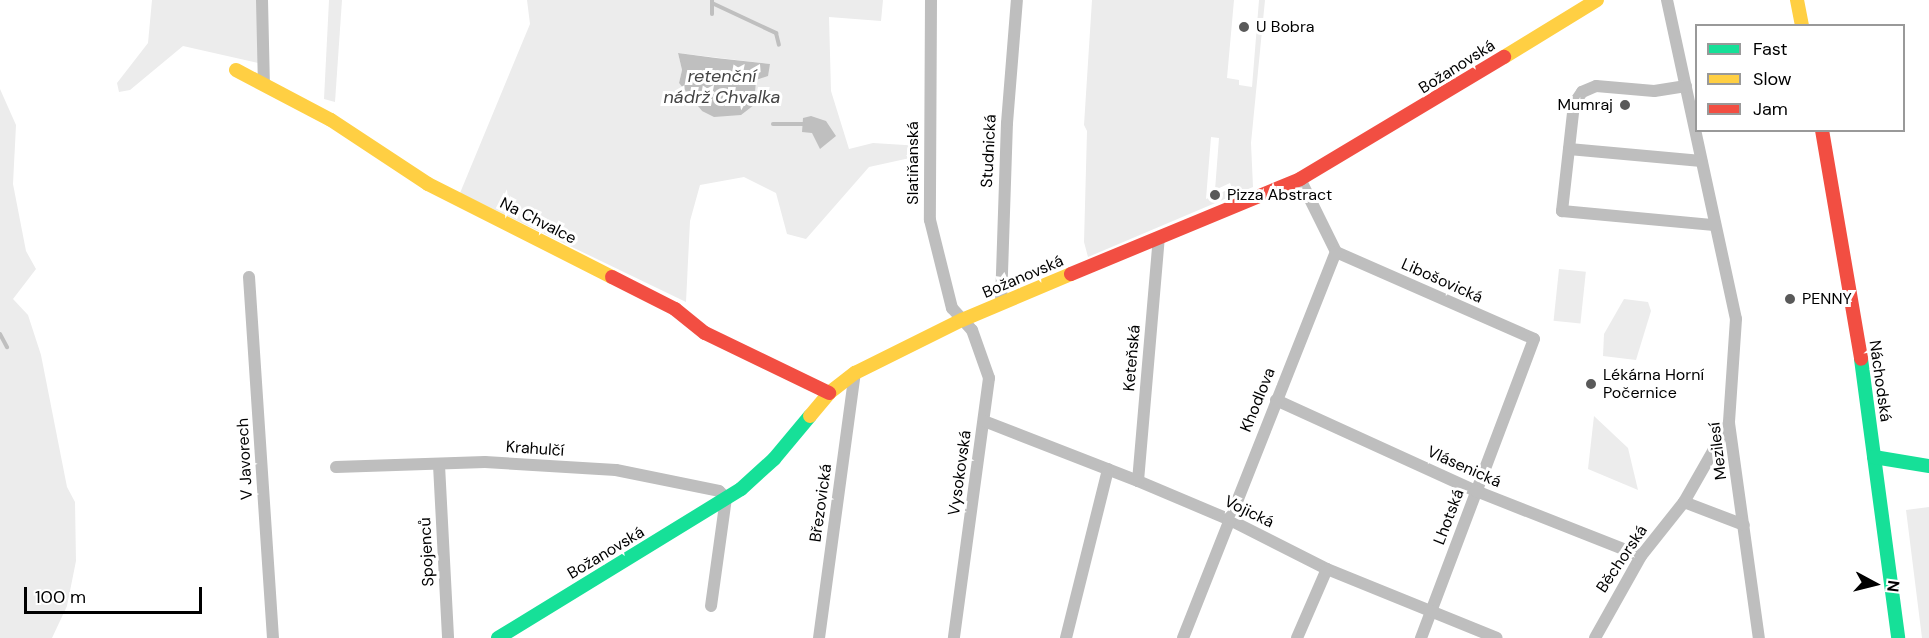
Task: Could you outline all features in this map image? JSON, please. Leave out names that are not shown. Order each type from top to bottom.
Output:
[{"type":"street","points":[[262,0],[264,85]]},
{"type":"street","name":"Slatiňanská","points":[[931,0],[930,220],[952,308],[962,320]]},
{"type":"street","name":"Studnická","points":[[1001,303],[1006,123],[1017,0]]},
{"type":"street","name":"Božanovská","points":[[498,638],[726,498],[768,465],[829,393],[855,373],[962,320],[1300,179],[1597,0]]},
{"type":"street","name":"Mezilesí","points":[[1667,0],[1695,131]]},
{"type":"street","points":[[1797,0],[1802,24]]},
{"type":"street","name":"Na Chvalce","points":[[236,70],[331,120],[428,184],[675,309],[705,333],[829,393]]},
{"type":"street","points":[[1686,86],[1654,91],[1596,86],[1582,92],[1574,104],[1562,211],[1714,225]]},
{"type":"street","name":"Mezilesí","points":[[1695,132],[1736,320],[1729,423],[1759,638]]},
{"type":"street","name":"Náchodská","points":[[1822,132],[1857,332],[1898,638]]},
{"type":"street","points":[[1569,149],[1701,161]]},
{"type":"street","points":[[1300,179],[1336,252]]},
{"type":"street","name":"Keteňská","points":[[1138,481],[1159,238]]},
{"type":"street","name":"Libošovická","points":[[1336,252],[1534,339]]},
{"type":"street","name":"Khodlova","points":[[1183,638],[1228,519],[1336,252]]},
{"type":"street","name":"V Javorech","points":[[249,278],[273,638]]},
{"type":"street","name":"Vysokovská","points":[[954,638],[989,378],[987,365],[972,330],[962,320]]},
{"type":"street","name":"Lhotská","points":[[1421,638],[1534,339]]},
{"type":"street","name":"Březovická","points":[[819,638],[855,373]]},
{"type":"street","name":"Vlásenická","points":[[1276,400],[1476,491],[1641,556]]},
{"type":"street","name":"Vojická","points":[[984,421],[1228,519],[1328,569],[1497,638]]},
{"type":"street","name":"Běchorská","points":[[1595,638],[1641,556],[1684,502],[1729,423]]},
{"type":"street","points":[[1874,457],[1929,466]]},
{"type":"street","name":"Krahulčí","points":[[336,467],[485,462],[616,470],[719,491],[726,498]]},
{"type":"street","name":"Spojenců","points":[[439,465],[448,638]]},
{"type":"street","points":[[1066,638],[1108,470]]},
{"type":"street","points":[[711,606],[726,498]]},
{"type":"street","points":[[1684,502],[1744,525]]},
{"type":"street","points":[[1298,638],[1328,569]]},
{"type":"shaded area","points":[[152,0],[266,0],[258,63],[183,46],[130,90],[119,92],[117,83],[148,43]]},
{"type":"shaded area","points":[[329,0],[342,0],[335,102],[324,99]]},
{"type":"shaded area","points":[[527,0],[883,0],[881,21],[829,17],[831,91],[849,149],[873,143],[921,146],[919,156],[869,167],[806,239],[787,234],[776,193],[744,177],[700,185],[690,221],[686,302],[460,193],[530,24]],"holes":[[[678,53],[770,64],[756,80],[702,111],[679,83],[682,70]]]},
{"type":"shaded area","points":[[1092,0],[1234,0],[1227,78],[1239,80],[1239,85],[1252,87],[1259,0],[1265,0],[1251,143],[1253,187],[1088,257],[1084,242],[1087,131],[1084,125]],"holes":[[[1211,137],[1219,138],[1215,190],[1230,183],[1232,188],[1206,199]]]},
{"type":"shaded area","points":[[0,89],[16,125],[13,184],[26,251],[36,269],[13,299],[28,315],[41,355],[67,487],[75,502],[76,561],[67,606],[52,638],[0,638]]},
{"type":"shaded area","points":[[1559,269],[1586,272],[1580,324],[1554,321]]},
{"type":"shaded area","points":[[1624,299],[1648,302],[1651,311],[1636,360],[1603,356],[1604,334]]},
{"type":"shaded area","points":[[1594,416],[1628,448],[1638,490],[1588,469]]},
{"type":"shaded area","points":[[1929,507],[1929,638],[1922,638],[1906,510]]},
{"type":"water","name":"retenční nádrž Chvalka","points":[[678,53],[770,64],[768,76],[756,80],[754,105],[741,115],[714,117],[702,111],[679,83],[682,70]]},
{"type":"water","points":[[811,116],[826,121],[836,136],[820,149],[812,133],[802,132],[803,118]]},
{"type":"waterway","points":[[712,0],[712,14]]},
{"type":"waterway","points":[[712,3],[776,33],[779,45]]},
{"type":"waterway","points":[[773,124],[803,124]]},
{"type":"waterway","points":[[0,334],[7,347]]},
{"type":"traffic: fast","points":[[1861,359],[1898,638]]},
{"type":"traffic: fast","points":[[498,638],[741,489],[774,459],[810,416]]},
{"type":"traffic: fast","points":[[1874,457],[1929,466]]},
{"type":"traffic: slow","points":[[1504,57],[1597,0]]},
{"type":"traffic: slow","points":[[1797,0],[1802,24]]},
{"type":"traffic: slow","points":[[236,70],[331,120],[428,184],[612,277]]},
{"type":"traffic: slow","points":[[810,416],[829,393],[855,373],[962,320],[1071,274]]},
{"type":"traffic: jam","points":[[1071,274],[1300,179],[1504,57]]},
{"type":"traffic: jam","points":[[1822,132],[1861,359]]},
{"type":"traffic: jam","points":[[612,277],[675,309],[705,333],[829,393]]},
{"type":"place","name":"U Bobra","points":[[1244,27]]},
{"type":"place","name":"Mumraj","points":[[1625,105]]},
{"type":"place","name":"Pizza Abstract","points":[[1215,195]]},
{"type":"place","name":"PENNY","points":[[1790,299]]},
{"type":"place","name":"Lékárna Horní Počernice","points":[[1591,384]]}]
